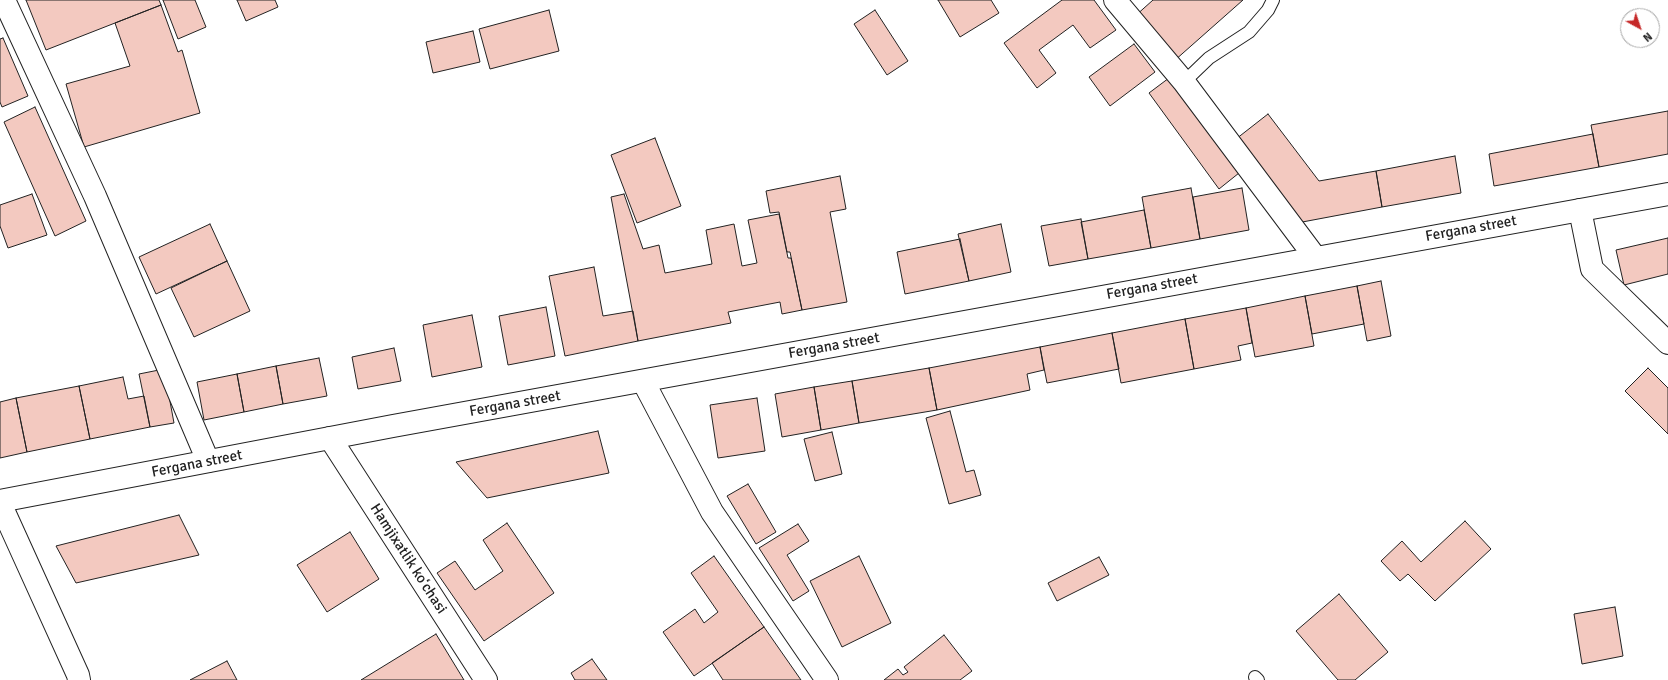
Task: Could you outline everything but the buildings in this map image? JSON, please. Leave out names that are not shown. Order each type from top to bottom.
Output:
[{"type":"street","points":[[4,0],[95,196],[208,461]]},
{"type":"street","points":[[1115,0],[1184,82],[1315,257]]},
{"type":"street","name":"Fergana street","points":[[0,502],[330,438],[1315,257],[1668,194]]},
{"type":"street","points":[[1580,210],[1592,268],[1668,343]]},
{"type":"street","points":[[644,381],[712,512],[827,680]]},
{"type":"street","name":"Hamjixatlik koʻchasi","points":[[330,438],[486,680]]},
{"type":"street","points":[[0,502],[79,680]]},
{"type":"lane","points":[[1184,82],[1209,58],[1248,32],[1268,10],[1273,0]]}]
